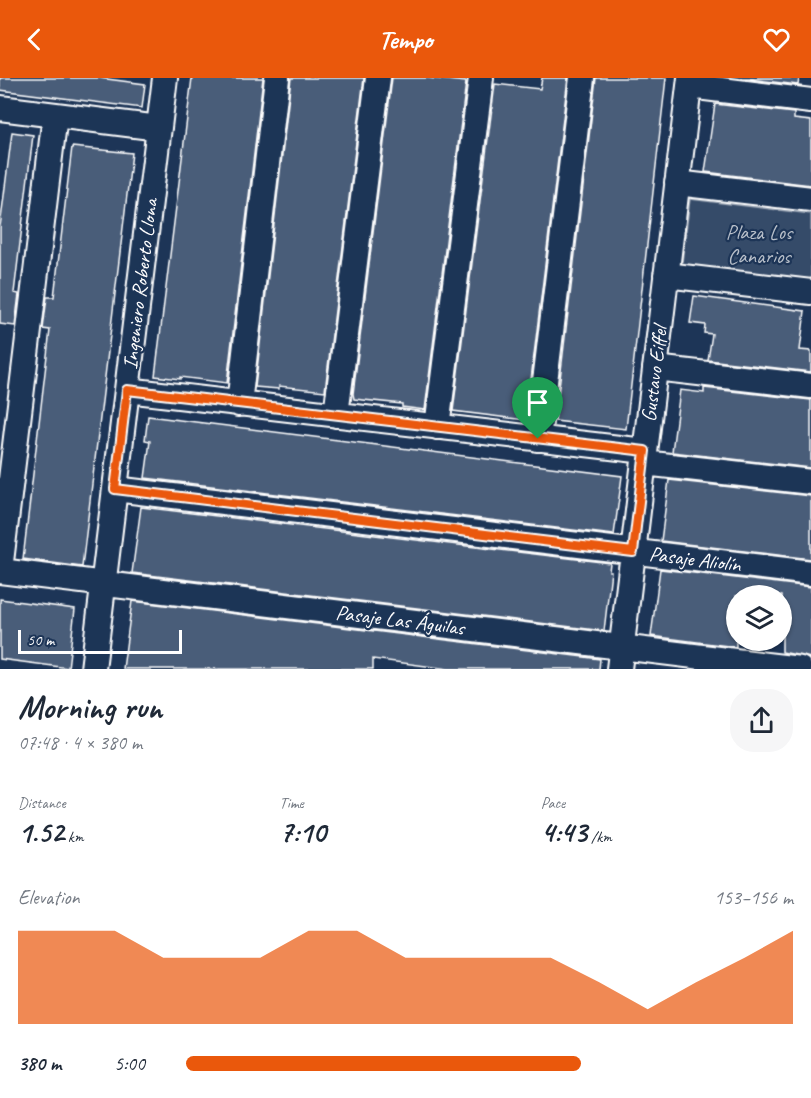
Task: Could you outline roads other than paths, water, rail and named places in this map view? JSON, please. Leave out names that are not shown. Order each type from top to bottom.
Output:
[{"type":"street","name":"Ingeniero Roberto Llona","points":[[93,669],[165,78]]},
{"type":"street","points":[[239,404],[277,78]]},
{"type":"street","points":[[336,415],[378,78]]},
{"type":"street","points":[[437,428],[481,78]]},
{"type":"street","points":[[538,439],[582,78]]},
{"type":"street","points":[[689,82],[811,101]]},
{"type":"street","name":"Gustavo Eiffel","points":[[620,658],[689,82]]},
{"type":"street","points":[[0,108],[159,128]]},
{"type":"street","points":[[0,570],[55,115]]},
{"type":"street","points":[[677,183],[811,199]]},
{"type":"street","points":[[666,275],[811,292]]},
{"type":"street","points":[[655,368],[811,386]]},
{"type":"street","points":[[127,390],[538,439],[811,482]]},
{"type":"street","name":"Pasaje Aliolín","points":[[115,489],[811,573]]},
{"type":"street","name":"Pasaje Las Águilas","points":[[0,570],[620,658],[800,669]]},
{"type":"park label","name":"Plaza Los Canarios","points":[[759,244]]}]
